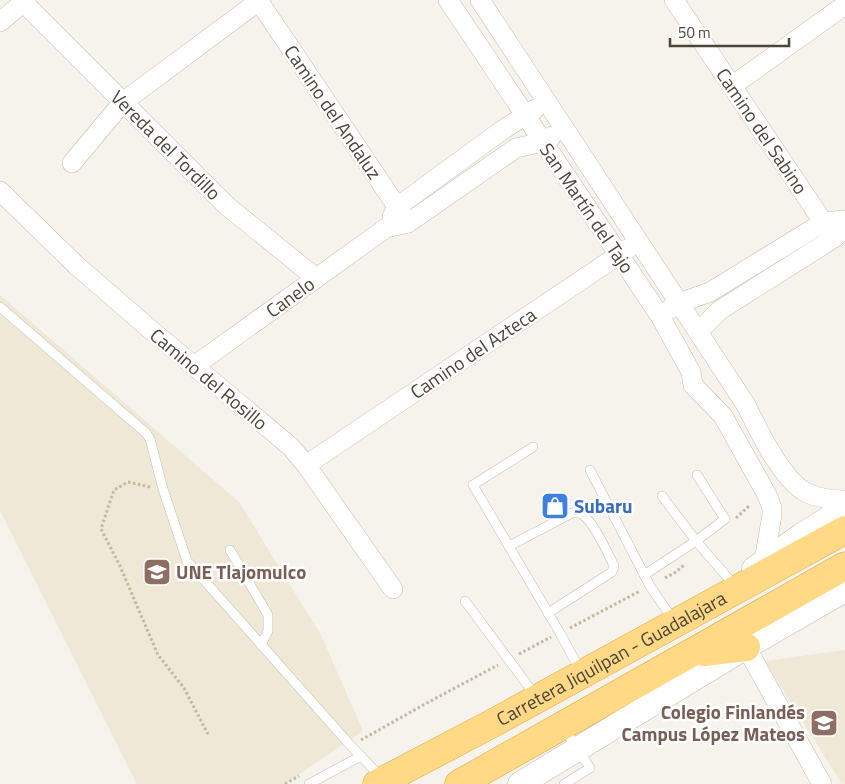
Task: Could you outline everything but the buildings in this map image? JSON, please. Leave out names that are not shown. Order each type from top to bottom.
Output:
[{"type":"highway","name":"Carretera Jiquilpan - Guadalajara","points":[[381,782],[538,699],[676,624],[727,593],[845,530]]},
{"type":"highway","name":"Carretera Jiquilpan - Guadalajara","points":[[469,782],[516,775],[693,653],[845,566]]},
{"type":"highway","points":[[693,653],[746,647]]},
{"type":"street","points":[[72,163],[123,102],[259,0]]},
{"type":"street","name":"Camino del Andaluz","points":[[259,0],[408,223]]},
{"type":"street","name":"San Martín del Tajo","points":[[448,0],[660,316],[691,372],[693,384],[723,416],[767,495],[772,508],[764,562]]},
{"type":"street","name":"San Martín del Tajo","points":[[480,0],[746,405],[764,442],[792,481],[805,492],[813,495],[845,500]]},
{"type":"street","name":"Camino del Sabino","points":[[674,0],[824,222],[840,232]]},
{"type":"street","points":[[0,22],[24,1]]},
{"type":"street","name":"Vereda del Tordillo","points":[[24,1],[227,206],[316,278]]},
{"type":"street","points":[[732,86],[845,5]]},
{"type":"street","name":"Canelo","points":[[386,228],[397,207],[546,102]]},
{"type":"street","name":"Canelo","points":[[194,366],[386,228],[408,223],[516,148],[543,142],[564,129]]},
{"type":"street","name":"Camino del Rosillo","points":[[0,191],[76,265],[291,447],[306,465],[393,590]]},
{"type":"street","points":[[660,316],[679,303],[710,292],[824,222],[845,220]]},
{"type":"street","points":[[698,332],[720,310],[840,232]]},
{"type":"street","name":"Camino del Azteca","points":[[306,465],[639,242]]},
{"type":"street","points":[[723,416],[736,406],[746,405]]},
{"type":"street","points":[[727,593],[764,562],[845,508]]},
{"type":"street","points":[[570,738],[746,647],[845,590]]},
{"type":"street","points":[[746,647],[822,784]]},
{"type":"lane","points":[[0,307],[146,433],[150,439],[163,489],[187,561],[361,756],[381,782]]},
{"type":"lane","points":[[533,447],[473,485],[583,674]]},
{"type":"lane","points":[[590,470],[650,586],[676,624]]},
{"type":"lane","points":[[644,575],[696,541],[725,518],[697,475]]},
{"type":"lane","points":[[662,496],[703,549],[727,593]]},
{"type":"lane","points":[[509,546],[572,513],[578,512],[584,515],[602,542],[614,566],[612,572],[548,613]]},
{"type":"lane","points":[[230,550],[268,615],[268,631],[261,645]]},
{"type":"lane","points":[[465,601],[538,699]]},
{"type":"lane","points":[[564,784],[590,768],[570,738]]},
{"type":"lane","points":[[309,784],[361,756]]},
{"type":"path","points":[[163,489],[128,482],[114,490],[101,529],[120,566],[158,655],[184,688],[209,736]]},
{"type":"path","points":[[730,524],[750,505]]},
{"type":"path","points":[[351,746],[425,704],[676,572],[703,549]]},
{"type":"path","points":[[285,784],[302,774]]},
{"type":"shaded area","name":"UNE Tlajomulco","points":[[0,295],[239,502],[321,635],[363,731],[285,784],[137,784],[0,510]]},
{"type":"shaded area","name":"Colegio Finlandés Campus López Mateos","points":[[845,650],[845,784],[842,784],[765,661]]},
{"type":"place","name":"Subaru","points":[[555,506]]},
{"type":"place","name":"UNE Tlajomulco","points":[[157,572]]},
{"type":"place","name":"Colegio Finlandés Campus López Mateos","points":[[824,723]]}]
